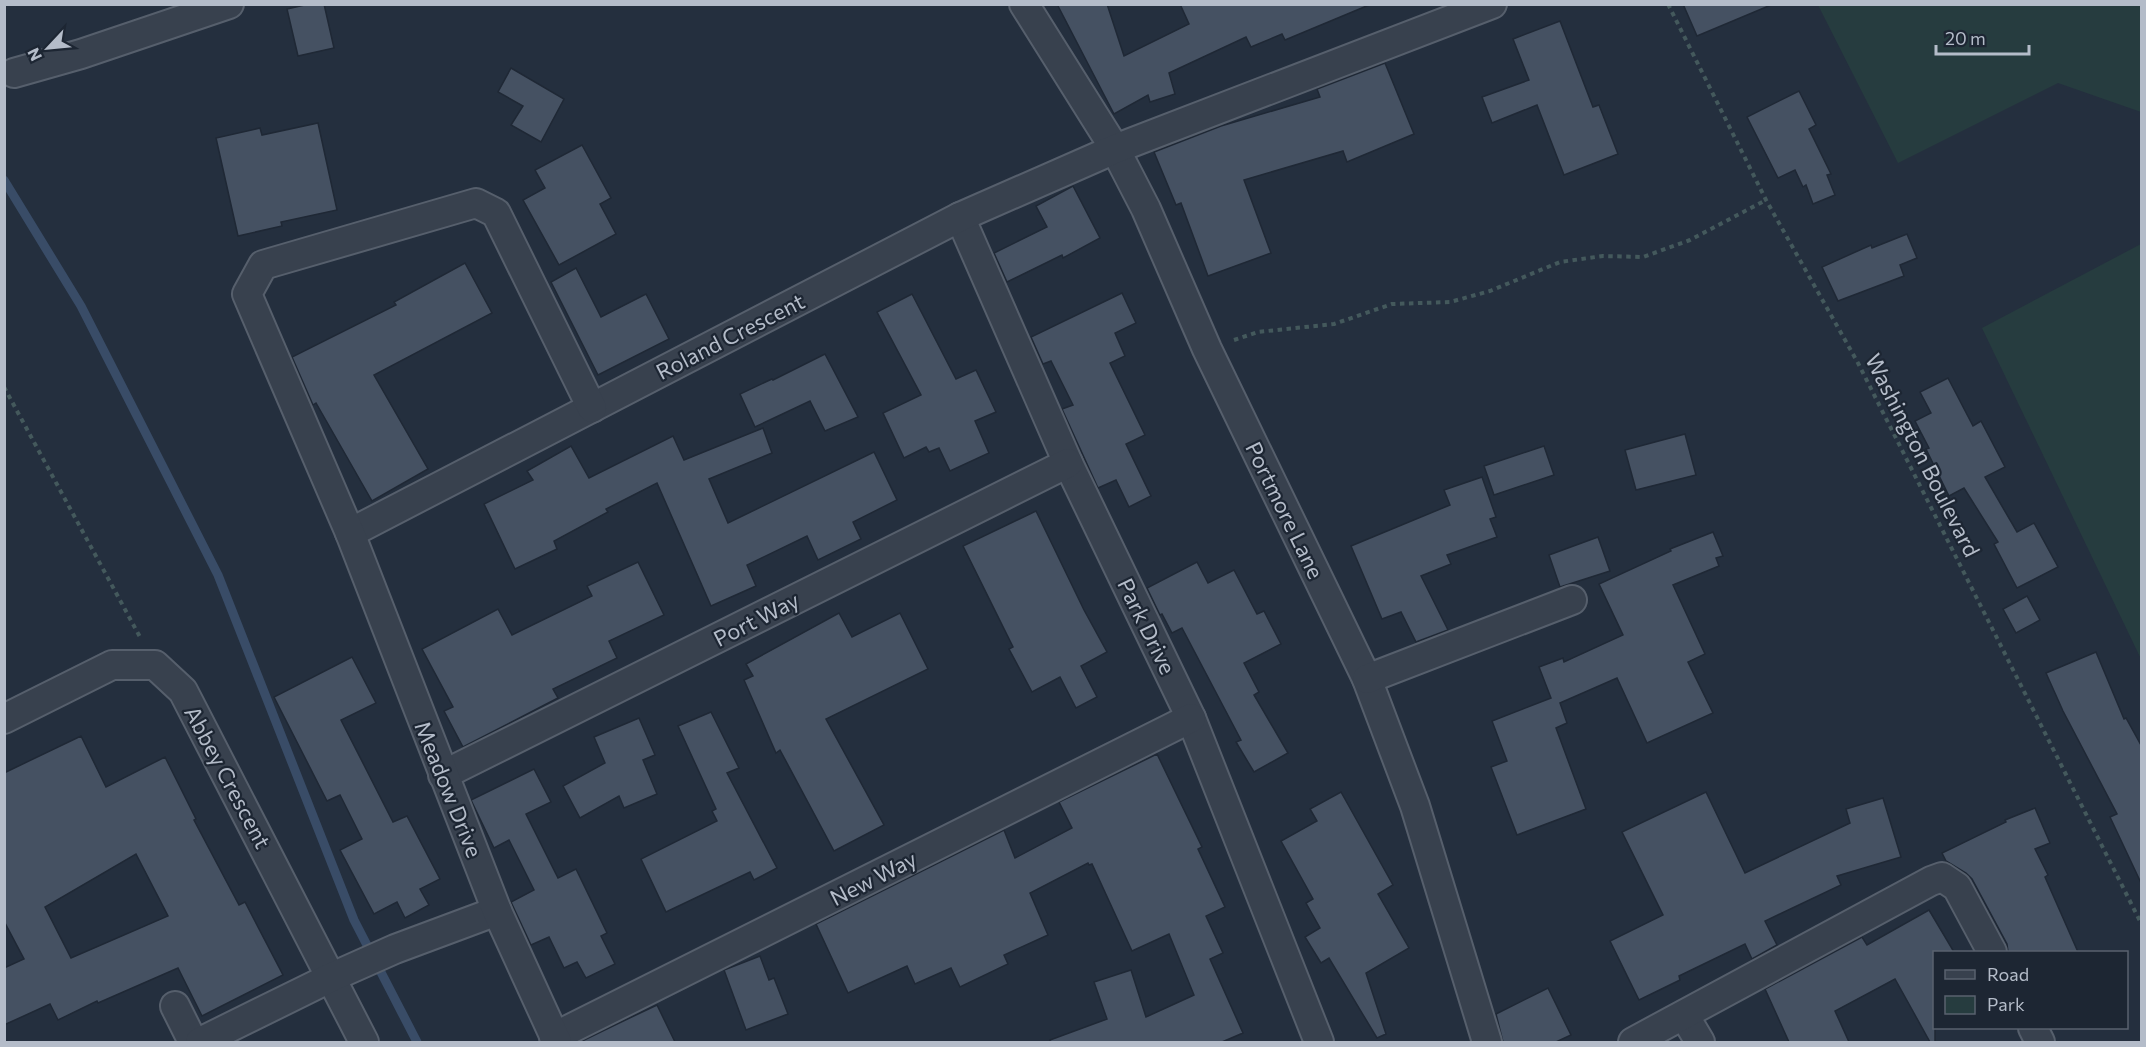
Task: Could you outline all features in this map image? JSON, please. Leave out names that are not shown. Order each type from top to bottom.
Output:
[{"type":"street","points":[[14,73],[81,54],[229,4]]},
{"type":"street","name":"Portmore Lane","points":[[1024,4],[1115,149],[1146,209],[1207,349],[1367,679],[1415,806],[1487,1042]]},
{"type":"street","name":"Roland Crescent","points":[[350,533],[960,217],[1115,149],[1492,4]]},
{"type":"street","name":"Meadow Drive","points":[[555,1040],[497,911],[350,533],[247,294],[263,266],[476,203],[496,213],[592,408]]},
{"type":"street","name":"Park Drive","points":[[960,217],[1068,463],[1191,718],[1315,1041]]},
{"type":"street","name":"Port Way","points":[[443,775],[1068,463]]},
{"type":"street","points":[[1367,679],[1572,600]]},
{"type":"street","points":[[4,719],[112,665],[155,664]]},
{"type":"street","name":"Abbey Crescent","points":[[155,664],[183,691],[364,1042]]},
{"type":"street","name":"New Way","points":[[555,1040],[1191,718]]},
{"type":"street","points":[[1633,1042],[1942,877],[1957,887],[1991,951]]},
{"type":"street","points":[[200,1042],[332,977],[395,949],[497,911]]},
{"type":"street","points":[[175,1006],[193,1042]]},
{"type":"street","points":[[1684,1015],[1700,1042]]},
{"type":"path","name":"Washington Boulevard","points":[[1668,4],[1766,200],[1858,363],[2142,925]]},
{"type":"path","points":[[1207,349],[1258,332],[1334,324],[1392,304],[1450,302],[1490,291],[1560,262],[1603,256],[1643,257],[1690,240],[1766,200]]},
{"type":"path","points":[[4,387],[155,664]]},
{"type":"green space","points":[[1818,5],[2141,5],[2141,112],[2058,83],[1898,163]]},
{"type":"green space","points":[[2141,244],[2141,659],[1982,328]]},
{"type":"building","points":[[309,4],[324,4],[334,48],[298,56],[287,9]]},
{"type":"building","points":[[1057,4],[1107,4],[1124,56],[1189,24],[1180,4],[1369,5],[1285,40],[1282,34],[1251,47],[1246,37],[1169,73],[1175,94],[1150,102],[1148,95],[1114,114]]},
{"type":"building","points":[[1683,4],[1771,4],[1771,5],[1697,36]]},
{"type":"building","points":[[1560,21],[1593,107],[1599,105],[1618,154],[1564,175],[1537,105],[1492,123],[1482,97],[1529,80],[1513,39]]},
{"type":"building","points":[[1385,63],[1414,134],[1347,162],[1343,151],[1244,180],[1271,253],[1208,276],[1181,203],[1176,205],[1154,152],[1221,126],[1320,97],[1317,89]]},
{"type":"building","points":[[511,68],[564,99],[541,142],[511,125],[523,106],[498,92]]},
{"type":"building","points":[[1799,91],[1816,125],[1809,129],[1831,174],[1827,175],[1835,195],[1813,204],[1806,185],[1803,187],[1795,170],[1778,178],[1747,117]]},
{"type":"building","points":[[318,123],[337,210],[281,222],[282,226],[238,236],[216,138],[260,128],[262,135]]},
{"type":"building","points":[[582,145],[611,198],[600,204],[616,234],[559,265],[523,200],[545,188],[535,170]]},
{"type":"building","points":[[1073,186],[1100,238],[1063,258],[1062,255],[1007,282],[994,253],[1047,227],[1036,206]]},
{"type":"building","points":[[1907,234],[1917,258],[1900,265],[1904,276],[1838,301],[1822,267],[1871,245],[1872,248]]},
{"type":"building","points":[[465,263],[492,313],[374,375],[428,469],[372,501],[316,403],[313,405],[292,357],[396,305],[394,302]]},
{"type":"building","points":[[576,268],[601,317],[646,294],[669,339],[598,375],[551,282]]},
{"type":"building","points":[[1122,293],[1136,323],[1115,333],[1125,356],[1110,363],[1145,435],[1126,444],[1151,496],[1129,507],[1116,480],[1098,488],[1062,409],[1073,405],[1051,361],[1043,364],[1031,337]]},
{"type":"building","points":[[912,294],[956,379],[976,370],[996,412],[975,421],[989,453],[950,471],[939,448],[929,452],[926,447],[904,458],[883,413],[921,395],[877,312]]},
{"type":"building","points":[[825,354],[858,417],[825,431],[810,401],[755,427],[740,394]]},
{"type":"building","points":[[1948,378],[1973,426],[1981,421],[2005,467],[1985,477],[2017,532],[2034,523],[2058,567],[2017,588],[1994,544],[1998,542],[1964,488],[1949,496],[1915,421],[1931,413],[1920,392]]},
{"type":"building","points":[[763,428],[772,453],[709,479],[728,523],[874,452],[897,500],[853,522],[861,539],[818,560],[807,536],[747,565],[756,586],[711,606],[657,483],[606,509],[608,512],[554,541],[557,549],[515,569],[484,504],[533,480],[527,471],[571,446],[589,478],[673,436],[684,460]]},
{"type":"building","points":[[1685,434],[1696,475],[1636,490],[1625,450]]},
{"type":"building","points":[[1544,446],[1554,475],[1494,495],[1484,466]]},
{"type":"building","points":[[1482,477],[1496,517],[1490,519],[1497,537],[1447,555],[1451,564],[1421,576],[1448,630],[1416,642],[1401,612],[1382,619],[1351,546],[1450,505],[1444,490]]},
{"type":"building","points":[[1036,511],[1107,652],[1081,666],[1097,697],[1076,708],[1060,677],[1032,692],[1009,649],[1013,647],[963,546]]},
{"type":"building","points":[[1713,532],[1723,556],[1716,558],[1719,566],[1673,585],[1705,654],[1688,662],[1713,713],[1647,743],[1617,678],[1560,703],[1567,723],[1556,728],[1586,809],[1517,835],[1491,767],[1507,761],[1492,721],[1551,698],[1539,667],[1563,658],[1564,662],[1623,635],[1599,584],[1671,551],[1670,549]]},
{"type":"building","points":[[1598,537],[1610,571],[1560,587],[1549,555]]},
{"type":"building","points":[[638,562],[664,615],[609,641],[617,658],[553,689],[558,698],[463,747],[444,711],[453,707],[422,649],[498,609],[512,635],[592,596],[587,586]]},
{"type":"building","points":[[1197,562],[1208,583],[1234,570],[1257,614],[1264,611],[1281,644],[1244,663],[1259,692],[1254,695],[1288,753],[1254,772],[1236,742],[1241,740],[1182,628],[1172,633],[1147,588]]},
{"type":"building","points":[[2027,596],[2040,620],[2016,633],[2003,609]]},
{"type":"building","points":[[839,613],[852,637],[900,613],[928,669],[826,719],[884,825],[834,851],[780,750],[776,753],[744,680],[753,676],[746,664]]},
{"type":"building","points":[[2096,652],[2124,719],[2126,718],[2142,747],[2142,885],[2110,817],[2117,814],[2063,711],[2046,673]]},
{"type":"building","points":[[352,657],[376,703],[341,720],[393,822],[407,816],[440,879],[420,889],[429,905],[405,918],[397,902],[374,914],[340,850],[362,839],[340,795],[327,801],[274,697]]},
{"type":"building","points":[[711,712],[739,768],[727,773],[777,868],[754,880],[750,872],[666,912],[641,859],[717,821],[712,811],[716,809],[678,726]]},
{"type":"building","points":[[639,718],[655,755],[643,760],[657,794],[624,808],[619,796],[580,818],[563,786],[605,763],[594,737]]},
{"type":"building","points":[[81,736],[106,787],[165,757],[196,819],[194,820],[239,905],[245,902],[283,975],[202,1016],[178,968],[98,1003],[97,1001],[58,1020],[50,1004],[4,1025],[4,968],[24,959],[4,921],[4,773]],"holes":[[[136,854],[168,916],[71,958],[45,907]]]},
{"type":"building","points":[[1157,754],[1202,847],[1198,849],[1225,907],[1206,916],[1223,953],[1210,959],[1243,1033],[1222,1042],[1050,1042],[1050,1040],[1107,1019],[1094,982],[1131,970],[1146,1017],[1194,995],[1169,934],[1132,951],[1092,864],[1088,863],[1030,893],[1048,935],[1004,955],[1008,964],[960,987],[951,968],[915,984],[907,966],[848,993],[816,924],[1004,830],[1015,858],[1072,828],[1059,802]]},
{"type":"building","points":[[534,769],[551,802],[526,814],[558,878],[576,869],[607,933],[601,936],[615,964],[586,978],[577,962],[564,968],[549,937],[531,945],[511,902],[534,890],[509,840],[494,848],[471,800]]},
{"type":"building","points":[[1341,792],[1393,885],[1378,894],[1409,948],[1366,973],[1386,1034],[1377,1038],[1329,958],[1321,963],[1305,937],[1320,928],[1306,903],[1313,899],[1281,841],[1317,821],[1310,809]]},
{"type":"building","points":[[1706,792],[1745,873],[1850,823],[1846,809],[1883,798],[1901,857],[1837,876],[1841,885],[1765,921],[1777,945],[1752,959],[1745,944],[1679,976],[1680,980],[1639,1000],[1610,941],[1663,915],[1622,832]]},
{"type":"building","points":[[2035,808],[2050,843],[2035,849],[2048,875],[2045,877],[2078,951],[2008,951],[2007,944],[1972,879],[1946,861],[1942,853],[2006,822],[2005,820]]},
{"type":"building","points":[[1929,910],[1953,951],[1933,951],[1935,1042],[1930,1042],[1895,979],[1835,1011],[1849,1042],[1789,1042],[1765,989],[1862,937],[1867,945]]},
{"type":"building","points":[[760,956],[769,980],[774,978],[788,1014],[746,1030],[724,970]]},
{"type":"building","points":[[1548,988],[1571,1035],[1556,1042],[1503,1042],[1496,1014]]},
{"type":"building","points":[[657,1005],[675,1042],[580,1042],[617,1024]]},
{"type":"waterway","points":[[4,180],[81,306],[218,575],[354,920],[417,1042]]}]
